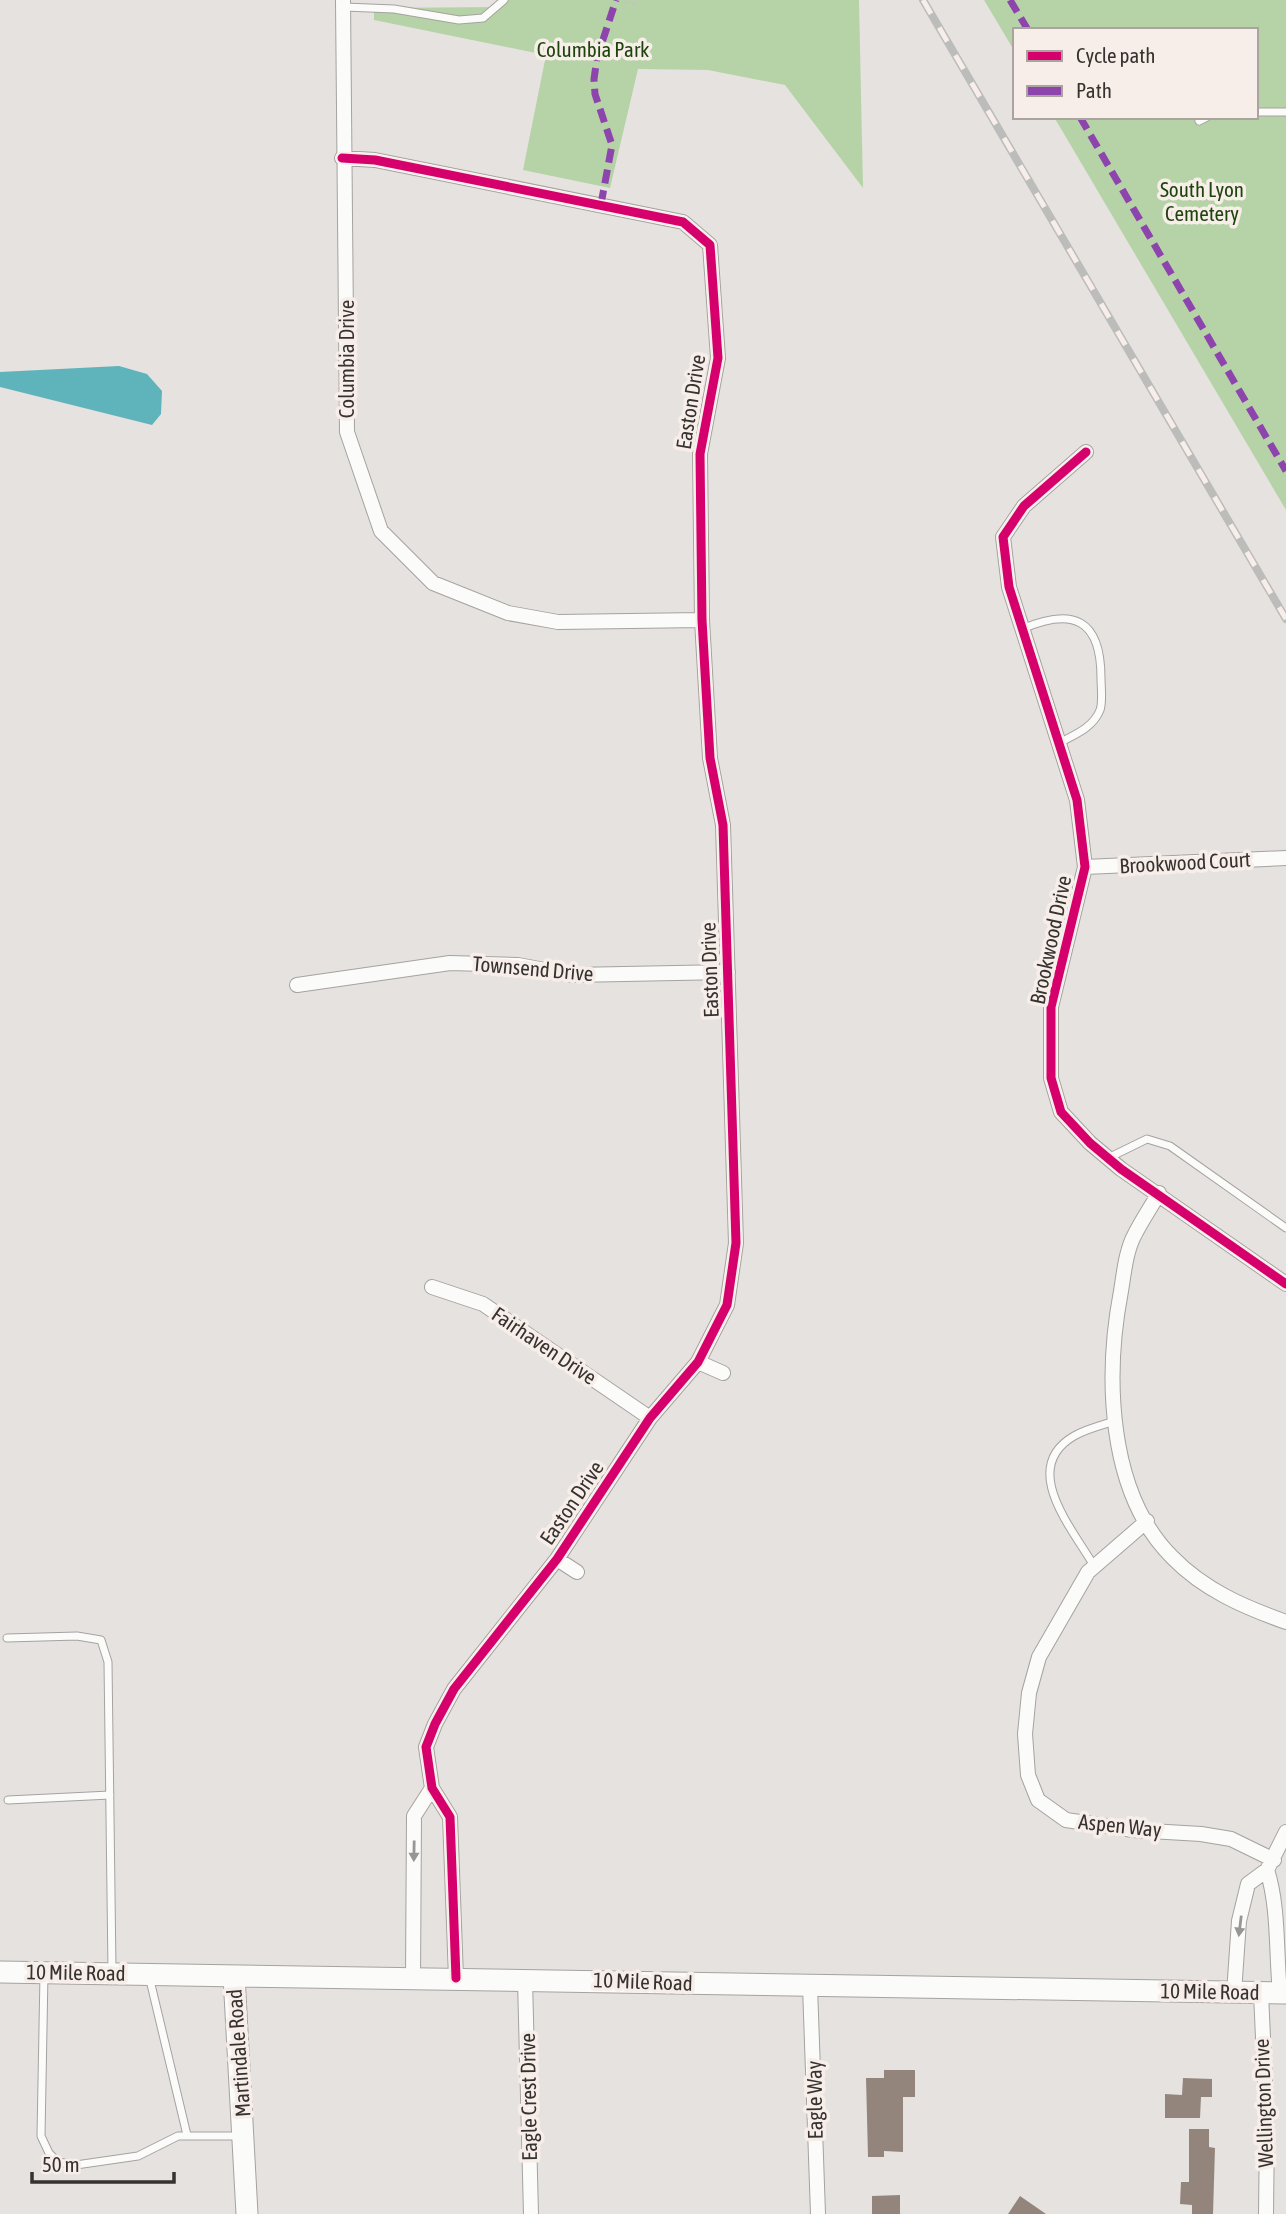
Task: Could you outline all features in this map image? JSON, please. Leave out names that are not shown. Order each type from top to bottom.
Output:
[{"type":"main road","name":"10 Mile Road","points":[[0,1972],[1276,1993]]},
{"type":"main road","name":"Martindale Road","points":[[234,1976],[247,2214]]},
{"type":"street","name":"Columbia Drive","points":[[343,3],[342,158],[347,306],[347,432],[381,531],[433,583],[508,613],[558,622],[702,620]]},
{"type":"street","name":"Easton Drive","points":[[342,158],[401,165],[683,222],[710,246],[718,358],[699,454],[702,620],[709,758],[723,824],[728,972],[736,1243],[727,1305],[698,1362],[650,1418],[556,1559],[454,1689],[435,1724],[426,1747],[432,1788],[450,1816],[456,1978]]},
{"type":"street","name":"Brookwood Drive","points":[[1086,452],[1024,506],[1003,537],[1009,587],[1077,800],[1085,867],[1051,1007],[1051,1078],[1061,1112],[1108,1158],[1286,1284]]},
{"type":"street","name":"Brookwood Court","points":[[1085,867],[1286,858]]},
{"type":"street","name":"Townsend Drive","points":[[297,985],[450,963],[518,965],[572,975],[728,972]]},
{"type":"street","points":[[1159,1193],[1134,1235],[1114,1329],[1111,1386],[1115,1421],[1132,1491],[1147,1521],[1172,1557],[1230,1601],[1286,1622]]},
{"type":"street","name":"Fairhaven Drive","points":[[432,1287],[483,1304],[650,1418]]},
{"type":"street","points":[[698,1362],[723,1373]]},
{"type":"street","name":"Aspen Way","points":[[1147,1521],[1094,1566],[1039,1657],[1029,1693],[1025,1734],[1028,1775],[1038,1800],[1066,1820],[1082,1824],[1231,1839],[1271,1865]]},
{"type":"street","name":"Easton Drive","points":[[556,1559],[577,1572]]},
{"type":"street","points":[[413,1978],[414,1816],[432,1788]]},
{"type":"street","points":[[1234,1993],[1240,1921],[1248,1884],[1271,1865],[1286,1832]]},
{"type":"street","points":[[1271,1865],[1276,1993]]},
{"type":"street","name":"Eagle Crest Drive","points":[[525,1980],[531,2214]]},
{"type":"street","name":"Eagle Way","points":[[810,1986],[818,2214]]},
{"type":"street","name":"Wellington Drive","points":[[1266,2214],[1267,2127],[1276,1993]]},
{"type":"lane","points":[[343,3],[460,20],[483,18],[504,0]]},
{"type":"lane","points":[[1258,112],[1286,112]]},
{"type":"lane","points":[[1022,629],[1046,619],[1070,617],[1091,632],[1101,657],[1100,710],[1087,729],[1059,744]]},
{"type":"lane","points":[[1108,1158],[1147,1139],[1170,1146],[1286,1228]]},
{"type":"lane","points":[[1094,1566],[1050,1488],[1047,1472],[1053,1452],[1074,1435],[1115,1421]]},
{"type":"lane","points":[[7,1638],[77,1636],[101,1640],[108,1662],[112,1974]]},
{"type":"lane","points":[[8,1800],[110,1795]]},
{"type":"lane","points":[[44,1973],[41,2136],[49,2153],[58,2162],[88,2163],[138,2156],[187,2135],[244,2136]]},
{"type":"lane","points":[[149,1975],[187,2135]]},
{"type":"path","points":[[616,1],[638,4]]},
{"type":"green space","name":"Columbia Park","points":[[500,0],[859,0],[863,188],[785,85],[708,70],[638,69],[610,188],[523,170],[546,55],[374,20],[374,8],[499,7]]},
{"type":"green space","name":"South Lyon Cemetery","points":[[984,0],[1286,0],[1286,510],[1055,119],[1258,119],[1258,28],[1013,28],[1013,49]]},
{"type":"water","points":[[119,366],[147,374],[162,391],[161,414],[152,425],[0,387],[0,372]]},
{"type":"building","points":[[884,2070],[915,2070],[915,2097],[903,2097],[903,2152],[884,2151],[884,2157],[868,2157],[866,2078],[884,2078]]},
{"type":"building","points":[[1183,2078],[1212,2079],[1212,2097],[1201,2097],[1200,2118],[1165,2118],[1165,2094],[1182,2095]]},
{"type":"building","points":[[1189,2129],[1209,2129],[1209,2147],[1215,2148],[1213,2214],[1192,2214],[1192,2205],[1180,2204],[1181,2182],[1189,2182]]},
{"type":"building","points":[[900,2195],[900,2214],[872,2214],[872,2196]]},
{"type":"building","points":[[1020,2196],[1046,2214],[1008,2214]]},
{"type":"railway","points":[[923,0],[1286,619]]},
{"type":"marked path","points":[[601,204],[612,145],[595,94],[594,79],[597,58],[616,0]]},
{"type":"marked path","points":[[1010,0],[1027,28]]},
{"type":"marked path","points":[[1081,119],[1286,471]]},
{"type":"cycle path","points":[[342,158],[375,160],[683,222],[710,245],[718,358],[700,454],[702,620],[710,758],[723,825],[736,1243],[727,1305],[698,1362],[650,1418],[557,1559],[454,1689],[435,1724],[426,1747],[432,1788],[450,1817],[456,1978]]},
{"type":"cycle path","points":[[1086,452],[1024,506],[1003,537],[1009,587],[1077,800],[1085,867],[1051,1007],[1051,1078],[1061,1112],[1090,1143],[1121,1169],[1286,1284]]}]
